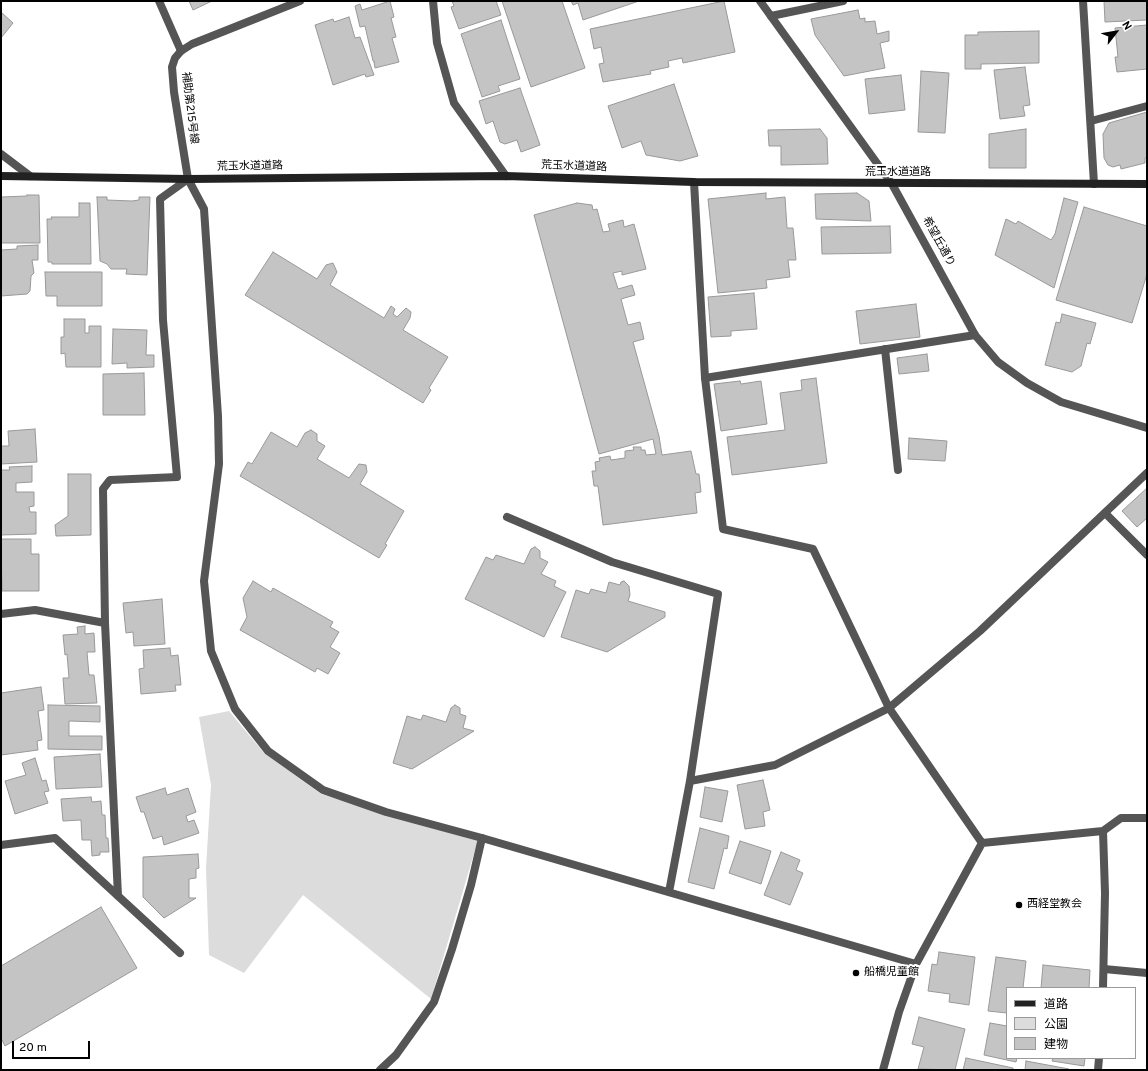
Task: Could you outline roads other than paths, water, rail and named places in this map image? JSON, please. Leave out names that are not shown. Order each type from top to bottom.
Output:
[{"type":"main road","name":"荒玉水道道路","points":[[1,176],[188,179],[506,176],[694,182],[1147,184]]},
{"type":"street","points":[[159,1],[181,51],[203,39],[300,1]]},
{"type":"street","points":[[433,1],[437,43],[454,103],[506,176]]},
{"type":"street","name":"希望丘通り","points":[[760,1],[892,184],[975,335],[998,362],[1027,383],[1061,402],[1147,428]]},
{"type":"street","points":[[770,16],[843,1]]},
{"type":"street","points":[[1083,1],[1092,121],[1094,184]]},
{"type":"street","name":"補助第215号線","points":[[181,51],[175,58],[172,67],[174,92],[188,179],[204,209],[218,416],[219,464],[204,582],[211,651],[235,709],[268,751],[323,790],[386,812],[482,838],[916,964]]},
{"type":"street","points":[[1092,121],[1147,106]]},
{"type":"street","points":[[1,154],[30,176]]},
{"type":"street","points":[[118,896],[106,623],[103,489],[110,480],[177,477],[163,320],[160,199],[188,179]]},
{"type":"street","points":[[694,182],[705,378],[723,529],[813,549],[890,708],[982,843]]},
{"type":"street","points":[[705,378],[975,335]]},
{"type":"street","points":[[885,349],[898,470]]},
{"type":"street","points":[[690,781],[775,766],[890,708],[980,631],[1147,473]]},
{"type":"street","points":[[1105,513],[1147,555]]},
{"type":"street","points":[[507,517],[612,562],[718,594],[690,781],[669,892]]},
{"type":"street","points":[[1,614],[36,610],[106,623]]},
{"type":"street","points":[[982,843],[1103,831],[1121,818],[1147,818]]},
{"type":"street","points":[[1103,831],[1105,893],[1103,987]]},
{"type":"street","points":[[1,845],[55,838],[180,953]]},
{"type":"street","points":[[380,1070],[396,1055],[434,1002],[471,885],[482,838]]},
{"type":"street","points":[[883,1070],[899,1012],[916,964],[982,843]]},
{"type":"street","points":[[1104,969],[1147,973]]},
{"type":"street","points":[[1098,1070],[1099,1059]]},
{"type":"place","name":"西経堂教会","points":[[1019,905]]},
{"type":"place","name":"船橋児童館","points":[[856,973]]}]
